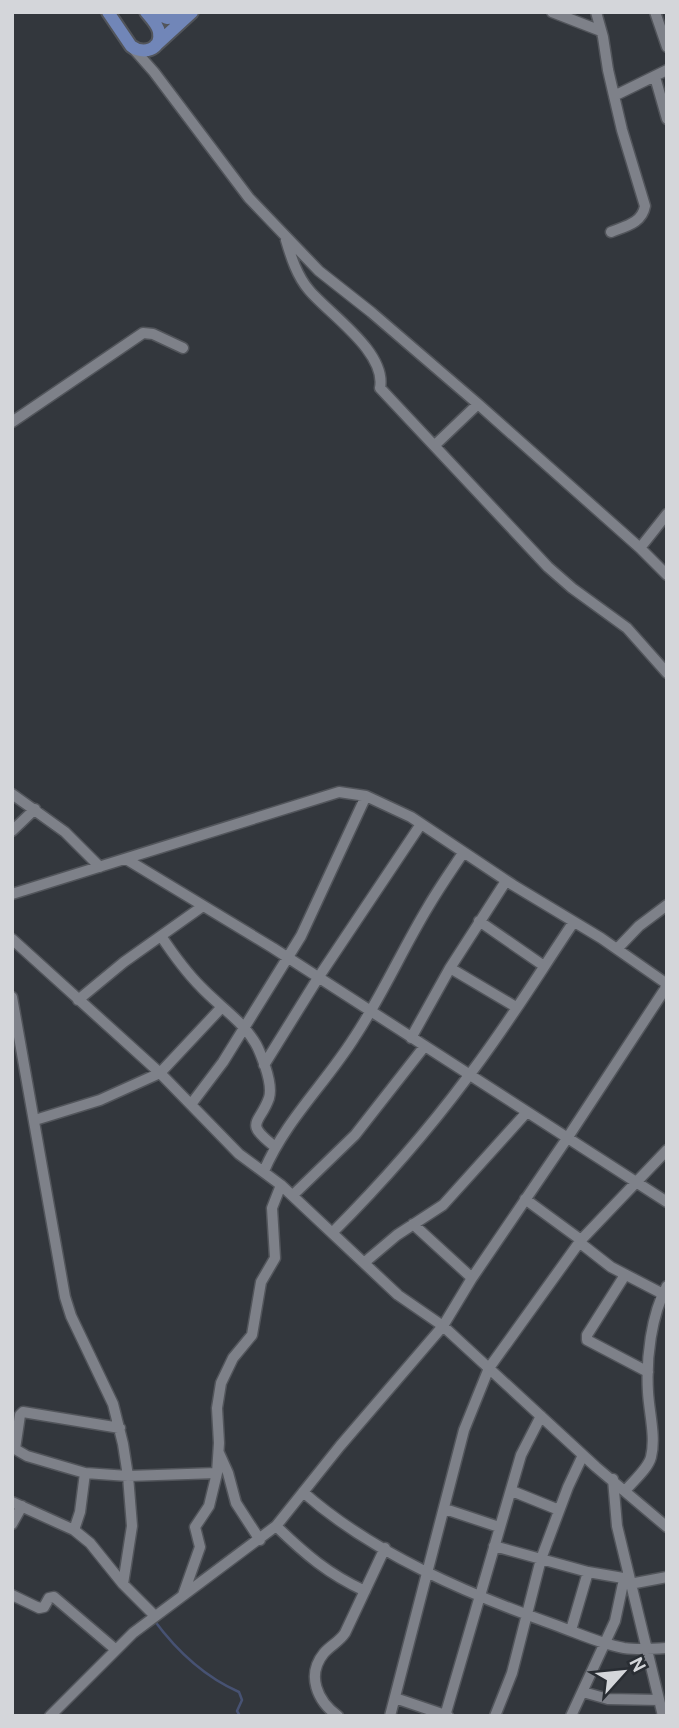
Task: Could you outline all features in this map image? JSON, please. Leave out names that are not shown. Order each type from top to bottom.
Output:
[{"type":"main road","points":[[108,12],[131,46],[140,51],[151,50],[191,13]]},
{"type":"main road","points":[[146,12],[159,31],[155,46]]},
{"type":"main road","points":[[153,12],[174,19],[191,13]]},
{"type":"street","points":[[552,12],[601,31]]},
{"type":"street","points":[[596,12],[622,130],[645,206],[644,214],[639,219],[611,232]]},
{"type":"street","points":[[655,12],[667,47]]},
{"type":"street","points":[[131,46],[154,72],[249,198],[319,271],[478,404],[667,575]]},
{"type":"street","points":[[154,72],[150,58],[155,46]]},
{"type":"street","points":[[614,96],[667,70]]},
{"type":"street","points":[[655,77],[667,119]]},
{"type":"street","points":[[285,236],[308,289],[363,345],[376,365],[381,380],[380,388],[548,567],[626,628],[667,673]]},
{"type":"street","points":[[12,422],[144,333],[153,334],[183,348]]},
{"type":"street","points":[[435,445],[478,404]]},
{"type":"street","points":[[640,548],[667,514]]},
{"type":"street","points":[[12,894],[339,792],[366,796],[387,804],[617,949],[666,984],[443,1326],[276,1526],[155,1615],[115,1649],[50,1716]]},
{"type":"street","points":[[12,793],[65,832],[100,867]]},
{"type":"street","points":[[191,1103],[223,1062],[287,957],[317,904],[366,796]]},
{"type":"street","points":[[12,831],[35,809]]},
{"type":"street","points":[[264,1065],[318,978],[421,824]]},
{"type":"street","points":[[264,1171],[274,1146],[345,1053],[371,1012],[428,907],[463,853]]},
{"type":"street","points":[[126,859],[287,957],[667,1202]]},
{"type":"street","points":[[411,1038],[450,968],[506,881]]},
{"type":"street","points":[[617,949],[639,926],[667,905]]},
{"type":"street","points":[[78,1000],[124,962],[203,906]]},
{"type":"street","points":[[479,921],[544,966]]},
{"type":"street","points":[[333,1232],[375,1190],[469,1076],[573,923]]},
{"type":"street","points":[[161,936],[185,970],[221,1008],[244,1027],[256,1044],[270,1085],[270,1097],[257,1119],[256,1127],[261,1136],[274,1146]]},
{"type":"street","points":[[12,939],[160,1073],[239,1154],[282,1185],[398,1295],[443,1326],[583,1455],[667,1527]]},
{"type":"street","points":[[450,968],[516,1007]]},
{"type":"street","points":[[12,998],[67,1308],[113,1405],[120,1428],[128,1476],[132,1526],[123,1584]]},
{"type":"street","points":[[35,1119],[100,1100],[160,1073],[221,1008]]},
{"type":"street","points":[[293,1195],[362,1127],[424,1047]]},
{"type":"street","points":[[365,1262],[449,1199],[527,1112]]},
{"type":"street","points":[[390,1716],[464,1430],[489,1368],[580,1241],[667,1150]]},
{"type":"street","points":[[183,1595],[200,1547],[195,1527],[209,1506],[217,1473],[217,1408],[221,1383],[255,1327],[261,1282],[275,1258],[272,1209],[282,1185]]},
{"type":"street","points":[[525,1199],[625,1275],[665,1290],[653,1331],[648,1372],[652,1456],[625,1490]]},
{"type":"street","points":[[413,1224],[472,1278]]},
{"type":"street","points":[[625,1275],[587,1335],[587,1340],[648,1372]]},
{"type":"street","points":[[120,1428],[23,1412],[20,1415],[14,1449],[27,1456],[85,1473],[128,1476],[217,1473]]},
{"type":"street","points":[[395,1698],[446,1715],[521,1455],[541,1416]]},
{"type":"street","points":[[219,1452],[236,1503],[260,1540]]},
{"type":"street","points":[[495,1716],[512,1673],[541,1559],[583,1455]]},
{"type":"street","points":[[74,1530],[80,1512],[85,1473]]},
{"type":"street","points":[[613,1479],[617,1526],[628,1581],[663,1716]]},
{"type":"street","points":[[512,1491],[559,1510]]},
{"type":"street","points":[[303,1492],[337,1520],[429,1572],[479,1596],[604,1644],[647,1650],[667,1648]]},
{"type":"street","points":[[12,1524],[17,1504],[74,1530],[90,1543],[123,1584],[155,1615]]},
{"type":"street","points":[[445,1509],[499,1527]]},
{"type":"street","points":[[276,1526],[318,1565],[338,1579],[365,1591]]},
{"type":"street","points":[[494,1546],[628,1581],[667,1577]]},
{"type":"street","points":[[338,1716],[319,1697],[315,1672],[318,1661],[345,1633],[385,1548]]},
{"type":"street","points":[[571,1630],[588,1572]]},
{"type":"street","points":[[571,1716],[615,1621],[628,1581]]},
{"type":"street","points":[[12,1595],[41,1609],[49,1598],[54,1597],[115,1649]]},
{"type":"street","points":[[583,1692],[608,1699],[659,1700]]},
{"type":"waterway","points":[[154,1620],[192,1662],[214,1679],[239,1692],[242,1700],[237,1711],[240,1716]]}]
